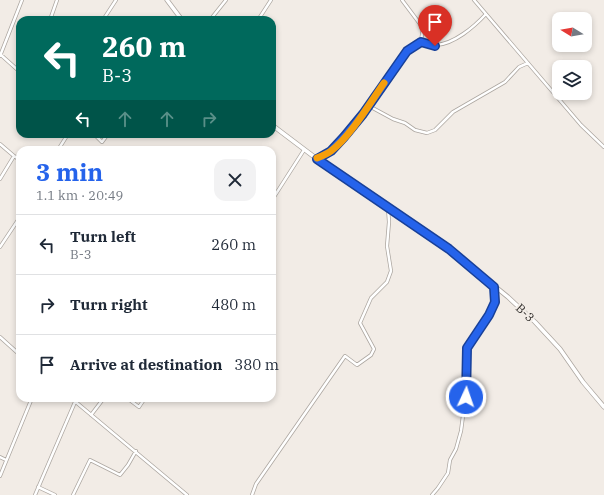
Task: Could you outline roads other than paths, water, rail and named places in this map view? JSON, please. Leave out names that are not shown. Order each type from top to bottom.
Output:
[{"type":"main road","points":[[167,0],[179,16]]},
{"type":"main road","name":"B-3","points":[[276,128],[304,150],[449,249],[508,297],[555,344],[604,407]]},
{"type":"street","points":[[16,69],[0,56],[22,0]]},
{"type":"street","points":[[51,16],[57,0]]},
{"type":"street","points":[[106,16],[116,0]]},
{"type":"street","points":[[213,16],[226,0]]},
{"type":"street","points":[[261,16],[271,0]]},
{"type":"street","points":[[402,0],[423,28],[421,42]]},
{"type":"street","points":[[474,0],[581,125],[604,147]]},
{"type":"street","points":[[317,159],[331,151],[344,137],[369,106],[407,51],[421,42],[435,46],[446,44],[476,26],[486,14]]},
{"type":"street","points":[[369,106],[393,120],[405,123],[415,130],[427,133],[435,130],[453,112],[505,82],[519,67],[528,63]]},
{"type":"street","points":[[98,138],[102,142],[105,138]]},
{"type":"street","points":[[0,144],[14,156],[0,179]]},
{"type":"street","points":[[276,194],[304,150]]},
{"type":"street","points":[[252,495],[256,484],[345,356],[357,365],[371,356],[374,349],[360,323],[371,298],[387,282],[391,271],[387,246],[390,222],[388,208]]},
{"type":"street","points":[[0,247],[16,223]]},
{"type":"street","points":[[432,495],[448,473],[450,460],[456,449],[461,431],[467,385],[467,348],[489,315],[495,302],[494,287]]},
{"type":"street","points":[[0,337],[16,351]]},
{"type":"street","points":[[0,476],[30,402]]},
{"type":"street","points":[[35,495],[75,402],[136,451],[187,495]]},
{"type":"street","points":[[91,415],[101,402]]},
{"type":"street","points":[[132,402],[139,408],[143,402]]},
{"type":"street","points":[[73,495],[90,460],[120,475],[136,451]]},
{"type":"street","points":[[0,457],[6,460]]},
{"type":"street","points":[[38,487],[55,495]]}]
